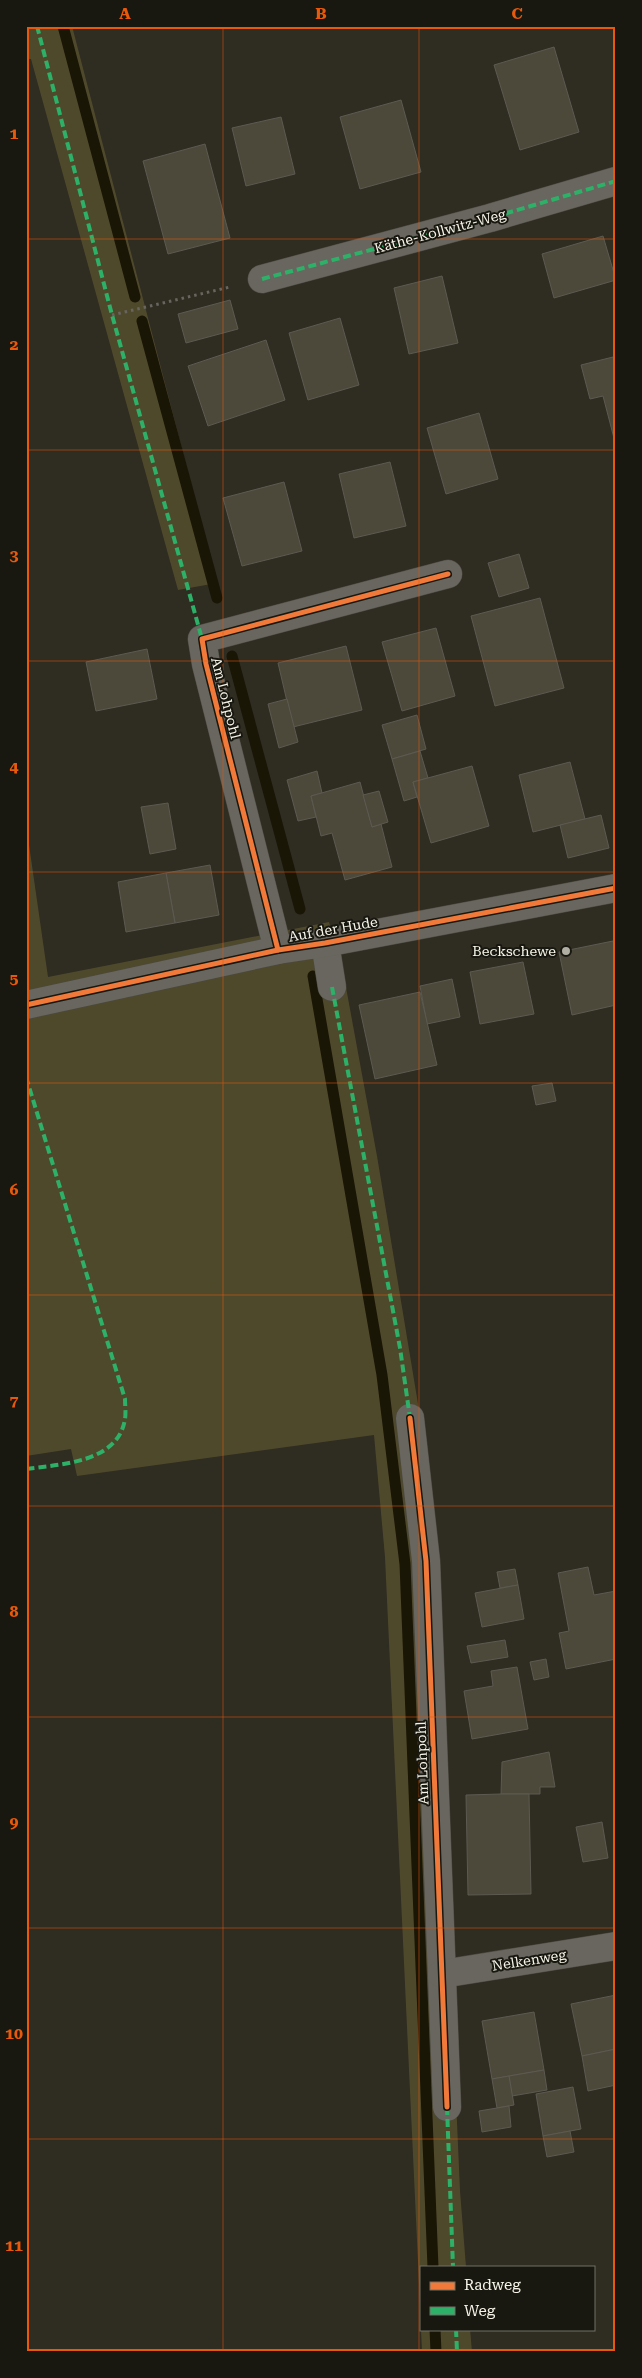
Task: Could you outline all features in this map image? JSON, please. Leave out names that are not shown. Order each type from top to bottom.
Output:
[{"type":"street","name":"Käthe-Kollwitz-Weg","points":[[262,279],[490,218],[616,181]]},
{"type":"street","name":"Am Lohpohl","points":[[278,950],[206,664],[202,639],[448,574]]},
{"type":"street","name":"Auf der Hude","points":[[26,1004],[278,950],[325,943],[616,888]]},
{"type":"street","points":[[325,943],[332,987]]},
{"type":"street","name":"Am Lohpohl","points":[[410,1418],[426,1561],[447,2107]]},
{"type":"street","name":"Nelkenweg","points":[[442,1974],[616,1946]]},
{"type":"path","points":[[112,314],[262,279]]},
{"type":"shaded area","points":[[26,26],[72,26],[217,583],[178,590],[31,59],[26,59]]},
{"type":"shaded area","points":[[26,824],[48,977],[329,922],[343,971],[377,1156],[420,1416],[433,1572],[460,2191],[466,2266],[420,2266],[420,2305],[385,1557],[374,1435],[77,1476],[71,1449],[26,1456]]},
{"type":"shaded area","points":[[421,2330],[470,2330],[472,2352],[422,2352]]},
{"type":"building","points":[[554,47],[579,132],[520,150],[494,65]]},
{"type":"building","points":[[401,100],[421,172],[360,189],[340,117]]},
{"type":"building","points":[[281,117],[295,174],[246,186],[232,128]]},
{"type":"building","points":[[205,144],[230,238],[168,254],[143,161]]},
{"type":"building","points":[[603,236],[616,280],[554,298],[542,254]]},
{"type":"building","points":[[442,276],[458,343],[409,354],[394,288]]},
{"type":"building","points":[[230,300],[238,329],[186,343],[178,314]]},
{"type":"building","points":[[340,318],[359,385],[308,400],[289,333]]},
{"type":"building","points":[[266,340],[285,400],[208,426],[188,366]]},
{"type":"building","points":[[613,357],[616,367],[616,446],[603,396],[590,399],[581,365]]},
{"type":"building","points":[[479,413],[498,479],[446,494],[427,428]]},
{"type":"building","points":[[390,462],[406,526],[354,538],[339,474]]},
{"type":"building","points":[[284,482],[302,551],[242,566],[223,498]]},
{"type":"building","points":[[519,554],[529,588],[499,597],[488,563]]},
{"type":"building","points":[[540,598],[564,688],[495,706],[471,616]]},
{"type":"building","points":[[436,628],[455,696],[402,711],[382,642]]},
{"type":"building","points":[[346,646],[362,710],[293,727],[278,663]]},
{"type":"building","points":[[147,649],[157,699],[96,711],[86,662]]},
{"type":"building","points":[[287,699],[298,742],[279,748],[268,704]]},
{"type":"building","points":[[417,715],[426,749],[392,759],[382,725]]},
{"type":"building","points":[[420,751],[428,778],[413,782],[417,797],[404,801],[392,759]]},
{"type":"building","points":[[570,762],[585,819],[533,832],[519,775]]},
{"type":"building","points":[[472,766],[489,826],[431,843],[413,782]]},
{"type":"building","points":[[317,771],[322,793],[311,796],[316,817],[298,821],[287,780]]},
{"type":"building","points":[[360,782],[372,827],[381,824],[392,867],[345,880],[332,833],[321,836],[311,796]]},
{"type":"building","points":[[379,791],[388,822],[372,827],[363,795]]},
{"type":"building","points":[[168,803],[176,849],[150,854],[141,807]]},
{"type":"building","points":[[601,815],[609,848],[568,858],[560,825]]},
{"type":"building","points":[[210,865],[219,915],[175,923],[166,873]]},
{"type":"building","points":[[166,873],[175,923],[126,932],[118,882]]},
{"type":"building","points":[[613,941],[616,953],[616,1005],[572,1015],[559,952]]},
{"type":"building","points":[[523,962],[534,1014],[480,1024],[470,972]]},
{"type":"building","points":[[452,979],[460,1017],[427,1024],[420,986]]},
{"type":"building","points":[[420,992],[437,1065],[375,1079],[359,1005]]},
{"type":"building","points":[[552,1083],[556,1101],[536,1105],[532,1086]]},
{"type":"building","points":[[588,1567],[594,1595],[616,1591],[616,1659],[566,1669],[559,1633],[569,1631],[558,1573]]},
{"type":"building","points":[[515,1569],[518,1585],[500,1588],[497,1572]]},
{"type":"building","points":[[518,1585],[524,1619],[482,1627],[475,1593]]},
{"type":"building","points":[[505,1640],[508,1657],[471,1663],[467,1646]]},
{"type":"building","points":[[546,1659],[549,1677],[534,1680],[530,1662]]},
{"type":"building","points":[[517,1667],[528,1729],[472,1739],[464,1691],[493,1686],[491,1671]]},
{"type":"building","points":[[549,1752],[555,1787],[540,1787],[540,1794],[501,1794],[502,1762]]},
{"type":"building","points":[[529,1794],[531,1894],[468,1895],[466,1795]]},
{"type":"building","points":[[602,1822],[608,1858],[583,1862],[576,1827]]},
{"type":"building","points":[[616,1995],[616,2049],[582,2056],[571,2004]]},
{"type":"building","points":[[534,2012],[544,2070],[492,2079],[482,2021]]},
{"type":"building","points":[[616,2049],[616,2085],[588,2091],[582,2056]]},
{"type":"building","points":[[544,2070],[547,2090],[512,2096],[509,2076]]},
{"type":"building","points":[[509,2076],[514,2105],[497,2108],[492,2079]]},
{"type":"building","points":[[573,2087],[581,2129],[543,2136],[536,2094]]},
{"type":"building","points":[[509,2106],[511,2127],[482,2132],[479,2111]]},
{"type":"building","points":[[570,2131],[574,2152],[547,2157],[543,2136]]},
{"type":"waterway","points":[[63,26],[135,297]]},
{"type":"waterway","points":[[142,321],[217,598]]},
{"type":"waterway","points":[[232,656],[300,909]]},
{"type":"waterway","points":[[313,976],[382,1375],[405,1564],[433,2266]]},
{"type":"waterway","points":[[435,2330],[436,2352]]},
{"type":"marked path","points":[[37,26],[112,315],[202,639]]},
{"type":"marked path","points":[[262,279],[490,218],[616,181]]},
{"type":"marked path","points":[[332,987],[400,1348],[410,1418]]},
{"type":"marked path","points":[[26,1077],[125,1399],[125,1419],[120,1434],[112,1445],[86,1459],[26,1469]]},
{"type":"marked path","points":[[447,2107],[453,2266]]},
{"type":"marked path","points":[[456,2330],[457,2352]]},
{"type":"cycle path","points":[[278,950],[206,664],[202,639],[448,574]]},
{"type":"cycle path","points":[[26,1005],[278,950],[325,943],[616,888]]},
{"type":"cycle path","points":[[410,1418],[426,1561],[447,2107]]},
{"type":"place","name":"Beckschewe","points":[[566,951]]}]
